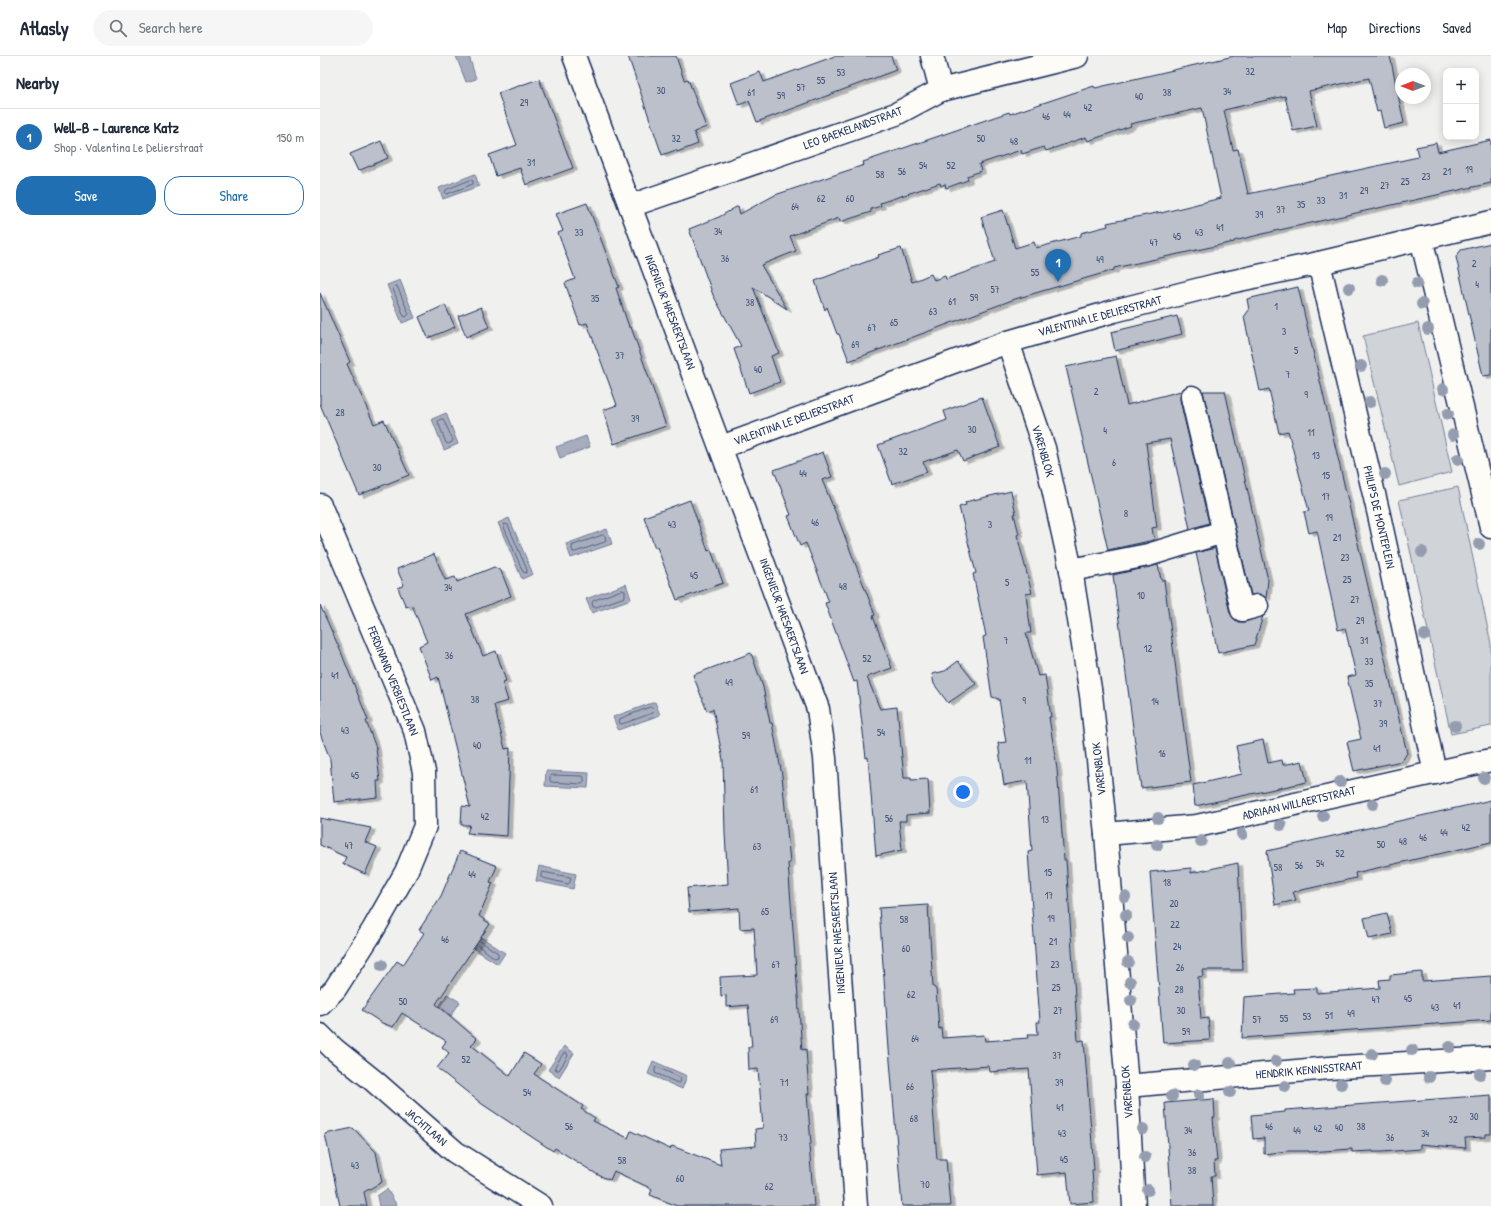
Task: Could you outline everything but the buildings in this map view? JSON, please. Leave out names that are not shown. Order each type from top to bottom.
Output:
[{"type":"street","name":"INGENIEUR HAESAERTSLAAN","points":[[574,56],[818,709],[825,758],[856,1206]]},
{"type":"street","points":[[932,56],[941,90]]},
{"type":"street","name":"LEO BAEKELANDSTRAAT","points":[[630,206],[896,114],[941,90],[1077,56]]},
{"type":"street","name":"VALENTINA LE DELIERSTRAAT","points":[[721,447],[1008,342],[1114,311],[1216,285],[1318,263],[1491,222]]},
{"type":"street","points":[[1421,238],[1487,492],[1491,527]]},
{"type":"street","name":"PHILIPS DE MONTEPLEIN","points":[[1318,263],[1379,515],[1435,773]]},
{"type":"street","name":"VARENBLOK","points":[[1008,342],[1044,448],[1072,570],[1091,695],[1106,834],[1127,1086],[1134,1206]]},
{"type":"street","points":[[1192,397],[1242,610],[1257,606]]},
{"type":"street","name":"FERDINAND VERBIESTLAAN","points":[[320,505],[415,731],[424,772],[425,826],[406,872],[373,930],[335,989],[320,1004]]},
{"type":"street","points":[[1072,570],[1148,555],[1223,532]]},
{"type":"street","name":"ADRIAAN WILLAERTSTRAAT","points":[[1106,834],[1197,826],[1491,760]]},
{"type":"street","name":"JACHTLAAN","points":[[320,1035],[334,1049],[374,1081],[455,1152],[542,1206]]},
{"type":"street","name":"HENDRIK KENNISSTRAAT","points":[[1127,1086],[1341,1067],[1491,1058]]},
{"type":"shaded area","points":[[1418,323],[1452,472],[1399,486],[1363,336]]},
{"type":"shaded area","points":[[1458,487],[1491,644],[1491,726],[1451,734],[1399,500]]},
{"type":"water","points":[[456,56],[469,56],[476,79],[466,82]]},
{"type":"water","points":[[475,174],[479,186],[443,199],[439,188]]},
{"type":"water","points":[[400,280],[415,318],[402,323],[387,285]]},
{"type":"water","points":[[446,413],[458,444],[444,450],[432,419]]},
{"type":"water","points":[[586,436],[590,447],[560,458],[556,447]]},
{"type":"water","points":[[509,518],[533,574],[522,579],[498,523]]},
{"type":"water","points":[[607,529],[612,544],[571,558],[566,544]]},
{"type":"water","points":[[626,584],[631,599],[592,613],[586,599]]},
{"type":"water","points":[[655,702],[660,715],[618,730],[613,717]]},
{"type":"water","points":[[546,771],[589,773],[588,788],[545,786]]},
{"type":"water","points":[[539,866],[576,874],[573,889],[536,881]]},
{"type":"water","points":[[478,935],[505,953],[498,964],[471,947]]},
{"type":"water","points":[[447,994],[460,1002],[441,1031],[429,1023]]},
{"type":"water","points":[[564,1046],[574,1053],[559,1077],[548,1070]]},
{"type":"water","points":[[653,1061],[687,1076],[682,1089],[648,1074]]},
{"type":"water","points":[[387,1189],[397,1206],[379,1206],[377,1196]]},
{"type":"place","name":"Well-B - Laurence Katz","points":[[1058,282]]}]
